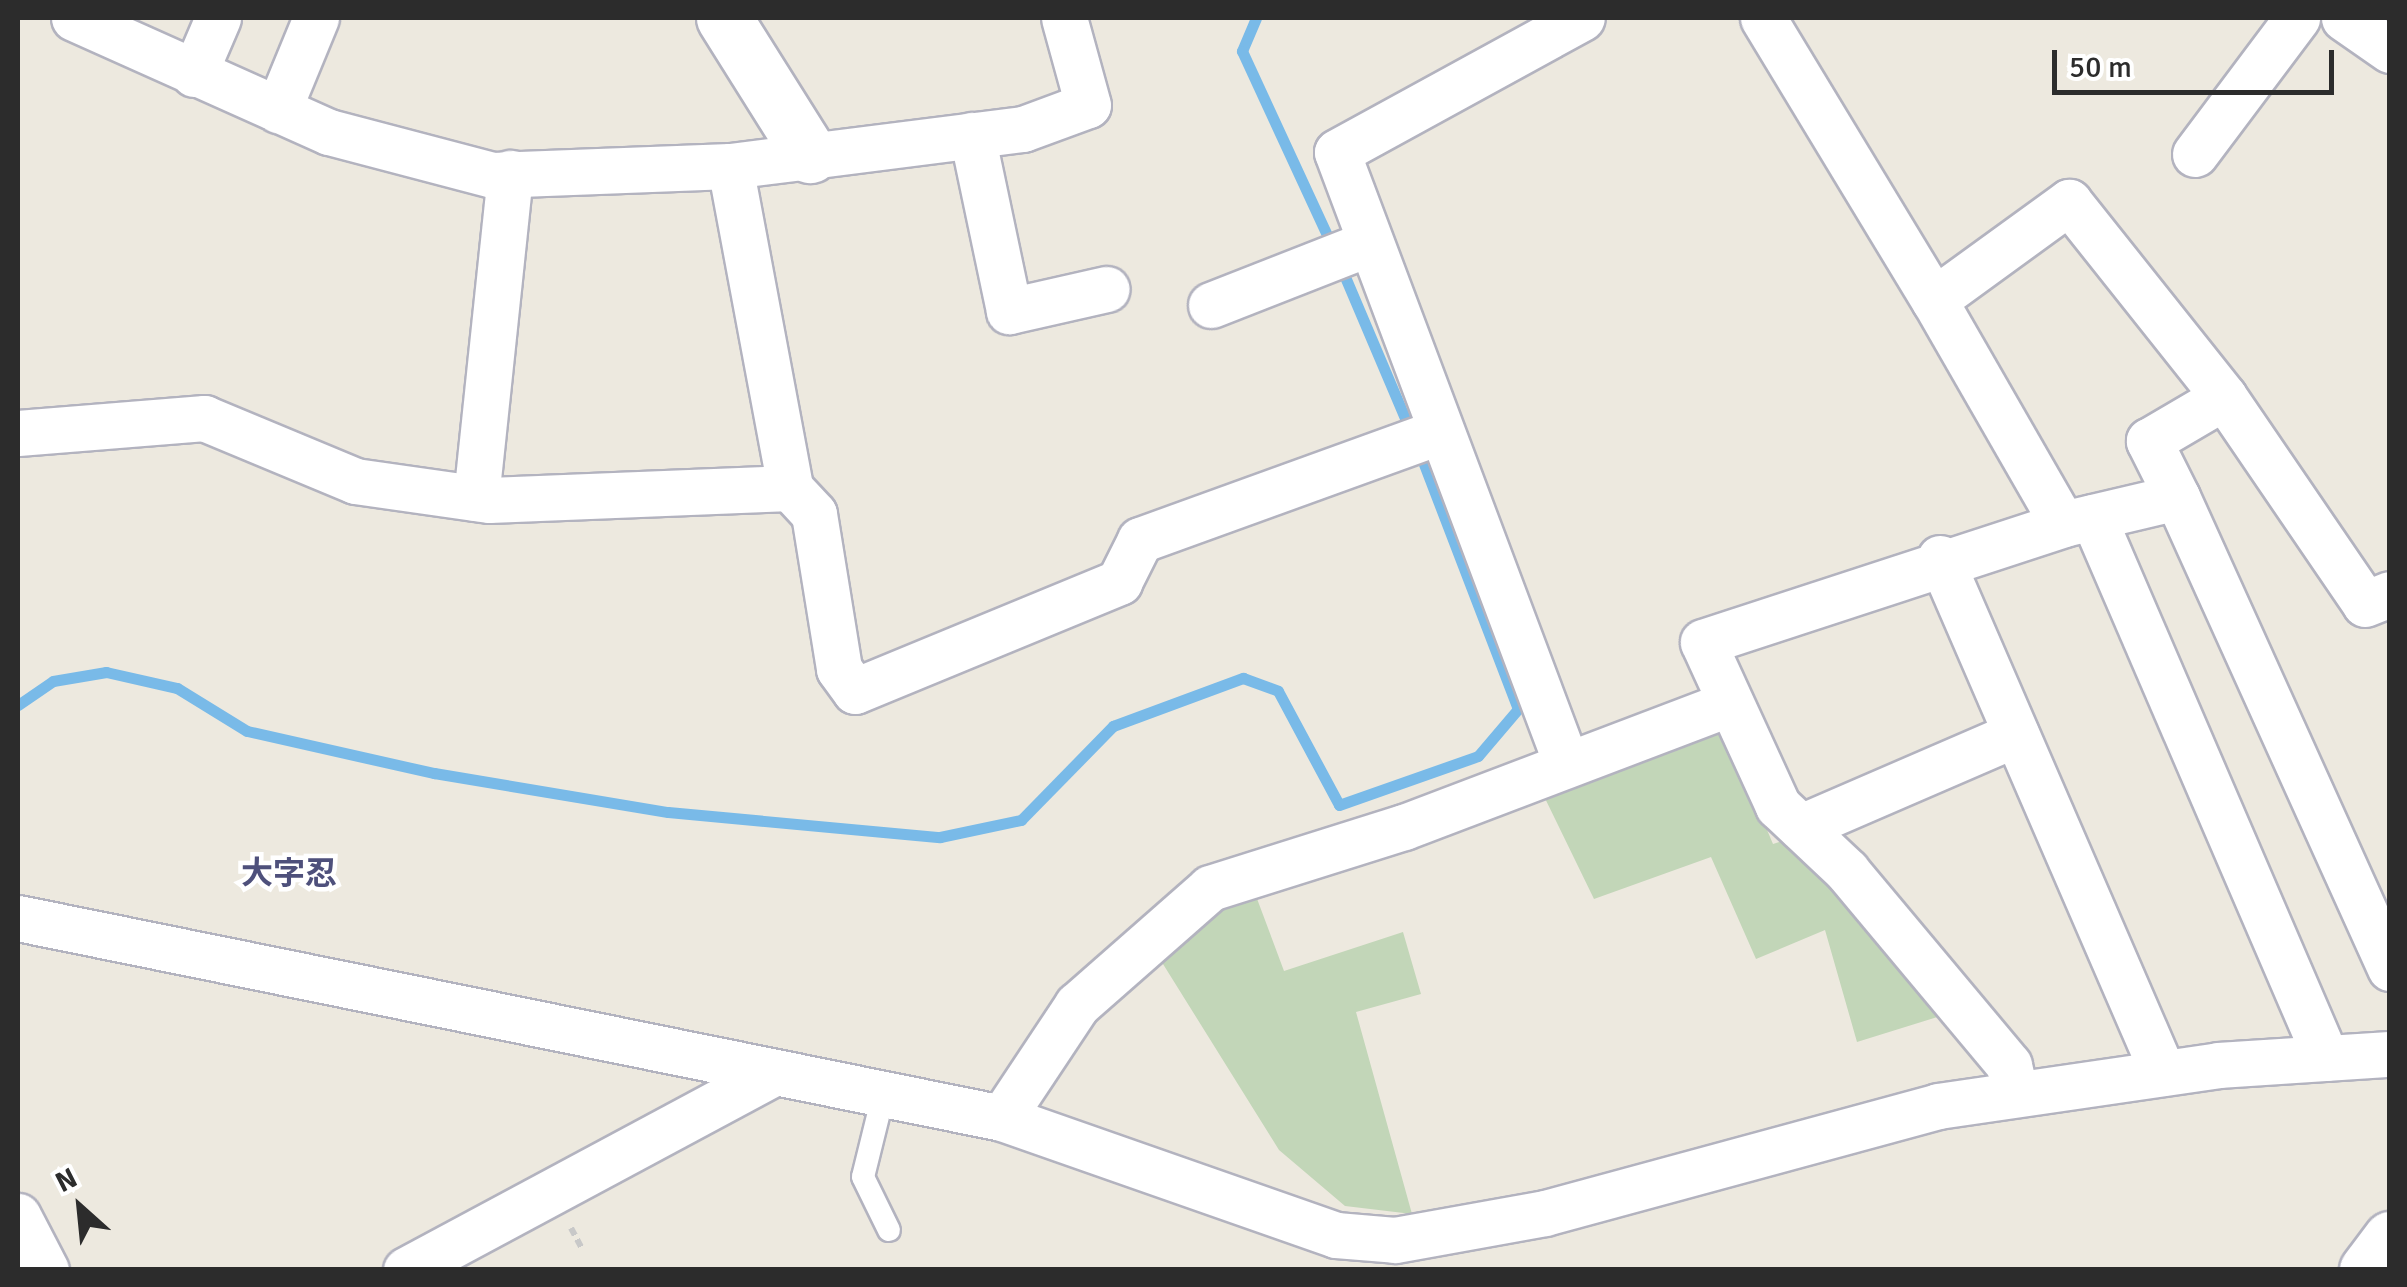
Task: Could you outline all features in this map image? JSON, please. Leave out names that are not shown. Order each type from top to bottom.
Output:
[{"type":"street","points":[[74,18],[194,74],[348,136],[510,174],[730,166],[972,135],[1088,105],[1064,18]]},
{"type":"street","points":[[194,74],[218,18]]},
{"type":"street","points":[[278,110],[316,18]]},
{"type":"street","points":[[724,18],[810,155]]},
{"type":"street","points":[[1565,760],[1436,434],[1337,152],[1582,18]]},
{"type":"street","points":[[1763,18],[1934,300],[2078,520],[2326,1058]]},
{"type":"street","points":[[2194,154],[2297,18]]},
{"type":"street","points":[[2344,18],[2390,50]]},
{"type":"street","points":[[972,135],[1009,311],[1107,289]]},
{"type":"street","points":[[730,166],[790,488],[814,514],[839,669],[855,691],[1119,582],[1140,540],[1436,434]]},
{"type":"street","points":[[476,498],[510,174]]},
{"type":"street","points":[[1934,300],[2069,202],[2224,397],[2365,604],[2390,594]]},
{"type":"street","points":[[1210,305],[1369,243]]},
{"type":"street","points":[[2224,397],[2149,441],[2390,968]]},
{"type":"street","points":[[18,433],[204,418],[355,481],[476,498],[577,502],[790,488]]},
{"type":"street","points":[[2016,1094],[2009,1065],[1802,826],[1778,806],[1728,704],[1703,642],[1940,558],[2177,497]]},
{"type":"street","points":[[1940,558],[2163,1073]]},
{"type":"street","points":[[1002,1118],[1076,1005],[1210,888],[1404,827],[1565,760],[1728,704]]},
{"type":"street","points":[[1802,826],[2016,734]]},
{"type":"street","points":[[18,918],[770,1075],[1002,1118],[1400,1255],[1468,1232],[2016,1094],[2163,1073],[2390,1054]]},
{"type":"street","points":[[406,1270],[770,1075]]},
{"type":"street","points":[[18,1216],[46,1270]]},
{"type":"street","points":[[2367,1270],[2390,1238]]},
{"type":"lane","points":[[876,1224],[864,1164],[883,1096]]},
{"type":"green space","points":[[1720,719],[1773,844],[1792,838],[1947,1014],[1857,1042],[1825,930],[1756,959],[1711,857],[1594,899],[1539,786]]},
{"type":"green space","points":[[1256,896],[1284,971],[1403,932],[1421,994],[1356,1012],[1412,1214],[1345,1206],[1279,1150],[1153,948],[1189,922]]},
{"type":"waterway","points":[[1256,18],[1242,51],[1333,248]]},
{"type":"waterway","points":[[1340,265],[1411,432]]},
{"type":"waterway","points":[[18,705],[53,681],[106,672],[177,688],[247,731],[434,773],[668,812],[940,837],[1021,820],[1113,726],[1243,678],[1278,691],[1339,805],[1478,756],[1518,709],[1418,449]]},
{"type":"district","name":"大字忍","points":[[289,874]]}]
